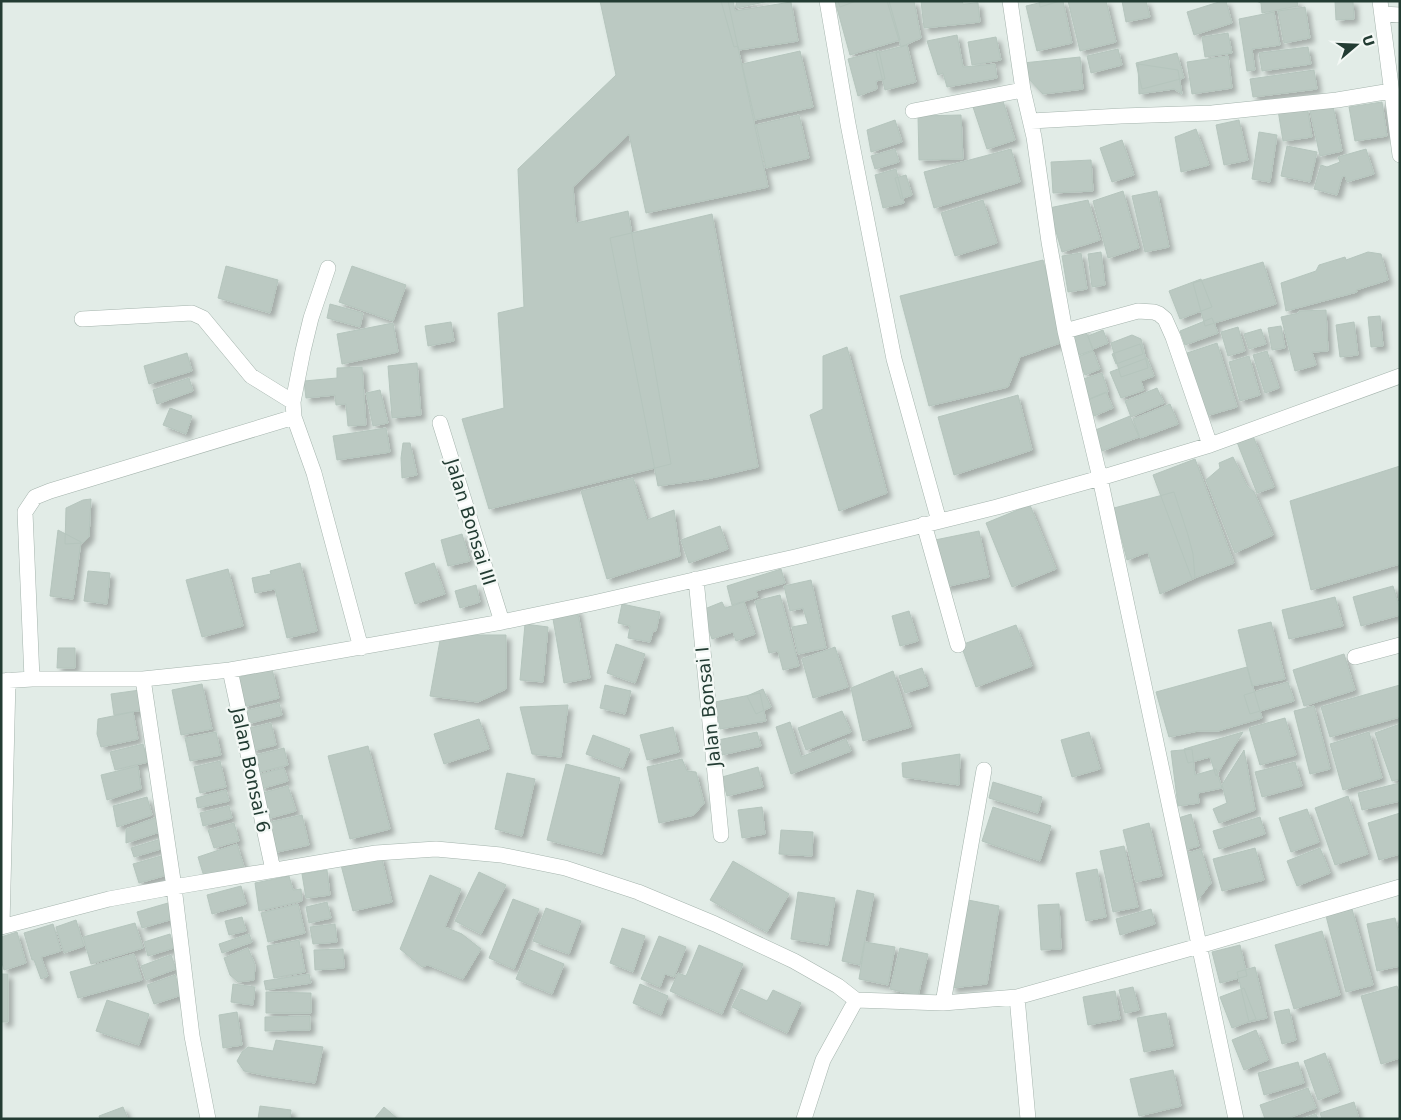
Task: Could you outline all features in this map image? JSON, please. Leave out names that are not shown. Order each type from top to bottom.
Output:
[{"type":"street","points":[[827,1],[848,124],[894,359],[958,645]]},
{"type":"street","points":[[1010,1],[1023,90],[1032,122],[1065,331],[1100,478],[1236,1119]]},
{"type":"street","points":[[1400,15],[1381,8],[1400,154]]},
{"type":"street","points":[[913,111],[1023,90]]},
{"type":"street","points":[[1032,122],[1212,113],[1337,100],[1391,91]]},
{"type":"street","points":[[328,268],[311,318],[293,410],[314,473],[361,648]]},
{"type":"street","points":[[1065,331],[1138,311],[1159,314],[1174,337],[1210,445]]},
{"type":"street","points":[[82,319],[192,313],[204,318],[251,376],[293,410]]},
{"type":"street","points":[[1400,376],[1210,445],[1100,478],[794,557],[502,622],[230,670],[142,679],[4,680],[2,927],[109,899],[174,887],[376,853],[436,849],[501,855],[565,868],[638,892],[794,961],[838,986],[856,1000],[943,1003],[1017,997],[1400,887]]},
{"type":"street","points":[[32,679],[26,512],[35,497],[293,410]]},
{"type":"street","name":"Jalan Bonsai III","points":[[440,423],[502,622]]},
{"type":"street","name":"Jalan Bonsai I","points":[[696,579],[721,835]]},
{"type":"street","points":[[1356,657],[1400,645]]},
{"type":"street","name":"Jalan Bonsai 6","points":[[230,670],[272,870]]},
{"type":"street","points":[[142,679],[174,887],[192,1036],[208,1119]]},
{"type":"street","points":[[943,1003],[984,770]]},
{"type":"street","points":[[1017,997],[1028,1119]]},
{"type":"street","points":[[804,1119],[823,1060],[856,1000]]},
{"type":"building","points":[[600,1],[728,1],[768,187],[646,213],[629,134],[573,187],[576,223],[628,211],[671,464],[489,509],[462,419],[504,408],[498,313],[524,307],[518,169],[616,75]]},
{"type":"building","points":[[721,1],[733,1],[735,11],[791,2],[798,41],[739,50],[738,46],[734,47]]},
{"type":"building","points":[[736,1],[769,1],[737,8]]},
{"type":"building","points":[[835,1],[889,1],[900,40],[850,55]]},
{"type":"building","points":[[838,1],[856,1],[840,7]]},
{"type":"building","points":[[887,1],[914,1],[921,38],[901,47]]},
{"type":"building","points":[[921,1],[962,1],[963,4],[978,3],[980,22],[924,28]]},
{"type":"building","points":[[1039,1],[1060,1],[1040,7]]},
{"type":"building","points":[[1047,1],[1063,1],[1072,43],[1037,51],[1026,6]]},
{"type":"building","points":[[1068,1],[1106,1],[1116,42],[1080,51]]},
{"type":"building","points":[[1122,1],[1146,1],[1150,17],[1126,22]]},
{"type":"building","points":[[1226,1],[1232,23],[1194,35],[1187,12]]},
{"type":"building","points":[[1256,1],[1297,1],[1298,6],[1262,13],[1261,3]]},
{"type":"building","points":[[1335,1],[1353,1],[1354,19],[1336,20]]},
{"type":"building","points":[[1305,7],[1310,38],[1284,43],[1278,11]]},
{"type":"building","points":[[1274,12],[1280,45],[1252,49],[1255,70],[1247,71],[1239,19]]},
{"type":"building","points":[[1228,33],[1232,53],[1205,57],[1202,37]]},
{"type":"building","points":[[957,35],[963,67],[995,64],[997,78],[947,87],[943,73],[938,75],[927,41]]},
{"type":"building","points":[[996,37],[1001,60],[972,65],[968,42]]},
{"type":"building","points":[[907,45],[916,82],[885,90],[876,53]]},
{"type":"building","points":[[1308,47],[1311,64],[1262,71],[1259,53]]},
{"type":"building","points":[[1118,49],[1122,65],[1091,73],[1087,56]]},
{"type":"building","points":[[800,51],[813,107],[755,120],[742,64]]},
{"type":"building","points":[[879,51],[885,79],[876,81],[877,89],[858,96],[848,59]]},
{"type":"building","points":[[1177,53],[1184,78],[1142,89],[1136,63]]},
{"type":"building","points":[[1228,56],[1232,88],[1192,94],[1187,62]]},
{"type":"building","points":[[1080,57],[1083,89],[1043,94],[1024,74],[1023,63]]},
{"type":"building","points":[[1138,64],[1178,70],[1182,94],[1174,89],[1139,94]]},
{"type":"building","points":[[1314,70],[1317,89],[1253,97],[1250,79]]},
{"type":"building","points":[[1003,101],[1015,140],[987,149],[973,107]]},
{"type":"building","points":[[1382,102],[1387,136],[1355,141],[1349,107]]},
{"type":"building","points":[[1307,106],[1312,137],[1283,141],[1278,110]]},
{"type":"building","points":[[1333,106],[1342,151],[1320,156],[1310,111]]},
{"type":"building","points":[[799,115],[809,158],[766,168],[756,125]]},
{"type":"building","points":[[961,115],[963,159],[919,160],[918,116]]},
{"type":"building","points":[[895,120],[902,142],[871,152],[867,130]]},
{"type":"building","points":[[1239,120],[1248,160],[1224,165],[1216,125]]},
{"type":"building","points":[[1196,129],[1209,165],[1181,172],[1175,137]]},
{"type":"building","points":[[1259,132],[1277,135],[1270,182],[1252,179]]},
{"type":"building","points":[[1122,140],[1134,175],[1112,182],[1100,148]]},
{"type":"building","points":[[1287,146],[1317,152],[1310,182],[1281,176]]},
{"type":"building","points":[[895,149],[899,162],[875,169],[871,156]]},
{"type":"building","points":[[1011,149],[1020,182],[934,208],[924,172]]},
{"type":"building","points":[[1366,149],[1374,174],[1347,182],[1345,176],[1342,177],[1337,195],[1314,189],[1321,165],[1327,167],[1340,162],[1338,157]]},
{"type":"building","points":[[1091,160],[1093,191],[1053,193],[1051,162]]},
{"type":"building","points":[[896,169],[904,203],[883,208],[875,175]]},
{"type":"building","points":[[906,175],[912,195],[901,199],[895,178]]},
{"type":"building","points":[[1123,191],[1139,248],[1108,258],[1093,201]]},
{"type":"building","points":[[1157,191],[1169,247],[1145,252],[1132,196]]},
{"type":"building","points":[[983,200],[997,243],[955,256],[941,213]]},
{"type":"building","points":[[1088,200],[1100,240],[1062,252],[1049,208]]},
{"type":"building","points":[[712,214],[758,467],[707,479],[658,486],[610,238]]},
{"type":"building","points":[[1101,252],[1105,285],[1092,287],[1088,254]]},
{"type":"building","points":[[1368,252],[1381,254],[1388,280],[1356,290],[1357,292],[1286,311],[1281,283],[1316,271],[1319,265],[1345,257],[1346,260]]},
{"type":"building","points":[[1081,253],[1087,289],[1068,292],[1062,256]]},
{"type":"building","points":[[1043,260],[1063,342],[1020,357],[1008,387],[929,406],[900,296]]},
{"type":"building","points":[[1263,262],[1276,304],[1205,326],[1193,283]]},
{"type":"building","points":[[226,266],[278,280],[270,313],[218,298]]},
{"type":"building","points":[[352,266],[406,285],[393,321],[339,302]]},
{"type":"building","points":[[1201,279],[1212,307],[1180,319],[1169,291]]},
{"type":"building","points":[[330,304],[363,313],[360,327],[327,318]]},
{"type":"building","points":[[1326,310],[1328,351],[1312,352],[1316,365],[1295,371],[1281,317],[1299,313],[1299,311]]},
{"type":"building","points":[[1380,316],[1383,346],[1371,347],[1368,317]]},
{"type":"building","points":[[1212,318],[1218,333],[1185,345],[1180,331]]},
{"type":"building","points":[[451,322],[454,341],[428,346],[425,326]]},
{"type":"building","points":[[1354,322],[1358,355],[1340,357],[1336,325]]},
{"type":"building","points":[[393,323],[398,352],[342,364],[337,334]]},
{"type":"building","points":[[1281,326],[1285,348],[1272,350],[1268,328]]},
{"type":"building","points":[[1238,327],[1245,351],[1228,356],[1221,332]]},
{"type":"building","points":[[1085,329],[1093,350],[1079,355],[1071,335]]},
{"type":"building","points":[[1261,329],[1266,344],[1249,349],[1244,334]]},
{"type":"building","points":[[1103,330],[1108,343],[1093,349],[1088,336]]},
{"type":"building","points":[[1132,335],[1141,339],[1148,368],[1121,377],[1111,343]]},
{"type":"building","points":[[1217,343],[1237,407],[1206,416],[1187,353]]},
{"type":"building","points":[[1140,344],[1143,354],[1116,364],[1112,354]]},
{"type":"building","points":[[847,347],[887,493],[839,511],[810,415],[823,409],[823,356]]},
{"type":"building","points":[[1093,351],[1100,369],[1085,375],[1077,357]]},
{"type":"building","points":[[1267,351],[1279,388],[1265,393],[1253,355]]},
{"type":"building","points":[[187,353],[192,371],[149,384],[144,366]]},
{"type":"building","points":[[1249,356],[1260,395],[1240,401],[1229,362]]},
{"type":"building","points":[[1147,358],[1154,376],[1141,381],[1144,390],[1121,398],[1110,372]]},
{"type":"building","points":[[417,363],[421,415],[392,418],[388,366]]},
{"type":"building","points":[[362,367],[366,425],[348,426],[346,404],[336,405],[335,395],[306,398],[304,381],[337,378],[337,368]]},
{"type":"building","points":[[1102,373],[1108,392],[1090,399],[1083,379]]},
{"type":"building","points":[[189,378],[193,391],[157,404],[153,390]]},
{"type":"building","points":[[1157,388],[1164,403],[1131,417],[1125,401]]},
{"type":"building","points":[[380,390],[388,423],[373,426],[366,393]]},
{"type":"building","points":[[1106,392],[1113,408],[1094,416],[1087,400]]},
{"type":"building","points":[[1018,395],[1032,450],[954,475],[938,417]]},
{"type":"building","points":[[1170,404],[1178,424],[1140,438],[1133,419]]},
{"type":"building","points":[[170,408],[192,416],[186,434],[163,425]]},
{"type":"building","points":[[1130,416],[1139,437],[1102,451],[1093,431]]},
{"type":"building","points":[[386,428],[390,452],[337,460],[333,436]]},
{"type":"building","points":[[1253,436],[1274,487],[1257,493],[1237,442]]},
{"type":"building","points":[[403,443],[410,443],[417,475],[402,478],[401,458]]},
{"type":"building","points":[[1233,457],[1247,486],[1254,492],[1273,535],[1235,553],[1206,480],[1220,468],[1219,463]]},
{"type":"building","points":[[1195,459],[1234,563],[1192,579],[1153,475]]},
{"type":"building","points":[[1400,466],[1400,564],[1311,590],[1290,501]]},
{"type":"building","points":[[633,478],[647,520],[674,510],[680,556],[607,579],[581,491]]},
{"type":"building","points":[[1174,492],[1193,554],[1195,578],[1160,594],[1148,552],[1127,560],[1114,508]]},
{"type":"building","points":[[91,499],[89,537],[83,543],[65,544],[66,508],[83,500]]},
{"type":"building","points":[[1030,505],[1056,569],[1012,587],[986,523]]},
{"type":"building","points":[[720,526],[728,549],[689,563],[681,540]]},
{"type":"building","points":[[58,530],[81,542],[73,599],[50,596]]},
{"type":"building","points":[[979,531],[989,577],[945,587],[935,540]]},
{"type":"building","points":[[462,534],[470,561],[448,566],[441,540]]},
{"type":"building","points":[[300,563],[317,631],[287,638],[275,589],[255,593],[252,578],[271,574],[270,571]]},
{"type":"building","points":[[434,563],[445,594],[415,604],[405,573]]},
{"type":"building","points":[[228,569],[243,626],[202,637],[186,580]]},
{"type":"building","points":[[781,569],[785,583],[756,591],[758,597],[732,605],[727,586]]},
{"type":"building","points":[[88,571],[110,573],[107,604],[84,601]]},
{"type":"building","points":[[811,580],[826,648],[798,654],[792,627],[808,624],[803,608],[790,611],[784,586]]},
{"type":"building","points":[[476,585],[480,602],[460,608],[455,591]]},
{"type":"building","points":[[1393,586],[1400,615],[1361,626],[1353,597]]},
{"type":"building","points":[[780,595],[799,666],[783,670],[778,651],[769,653],[755,601]]},
{"type":"building","points":[[1335,597],[1343,626],[1289,639],[1282,610]]},
{"type":"building","points":[[722,602],[725,608],[744,602],[755,634],[736,641],[733,632],[712,639],[702,610]]},
{"type":"building","points":[[622,604],[660,612],[656,631],[653,631],[650,642],[628,638],[630,626],[618,623]]},
{"type":"building","points":[[577,609],[590,678],[564,683],[552,613]]},
{"type":"building","points":[[909,611],[918,641],[900,646],[892,616]]},
{"type":"building","points":[[1271,622],[1285,679],[1252,686],[1238,630]]},
{"type":"building","points":[[525,624],[548,627],[543,682],[520,680]]},
{"type":"building","points":[[1016,625],[1032,666],[976,687],[961,645]]},
{"type":"building","points":[[441,635],[506,635],[506,689],[478,702],[430,696]]},
{"type":"building","points":[[616,644],[645,654],[635,683],[607,673]]},
{"type":"building","points":[[835,647],[848,687],[813,698],[802,659]]},
{"type":"building","points":[[58,648],[75,648],[75,668],[57,668]]},
{"type":"building","points":[[1344,654],[1355,690],[1304,706],[1293,670]]},
{"type":"building","points":[[1247,667],[1262,718],[1218,731],[1198,731],[1169,737],[1156,692]]},
{"type":"building","points":[[922,668],[928,686],[905,693],[899,676]]},
{"type":"building","points":[[272,669],[279,698],[243,707],[236,678]]},
{"type":"building","points":[[893,671],[911,727],[863,741],[851,688]]},
{"type":"building","points":[[1288,682],[1294,701],[1250,714],[1244,695]]},
{"type":"building","points":[[202,684],[212,729],[181,735],[172,690]]},
{"type":"building","points":[[605,685],[631,691],[625,714],[600,708]]},
{"type":"building","points":[[1400,685],[1400,717],[1330,737],[1321,707]]},
{"type":"building","points":[[763,689],[771,707],[756,714],[747,696]]},
{"type":"building","points":[[140,690],[143,710],[114,715],[111,694]]},
{"type":"building","points":[[760,693],[766,721],[720,729],[715,702]]},
{"type":"building","points":[[279,703],[282,715],[247,724],[244,711]]},
{"type":"building","points":[[568,705],[561,757],[532,754],[520,707]]},
{"type":"building","points":[[1314,706],[1330,769],[1310,774],[1294,711]]},
{"type":"building","points":[[842,711],[851,732],[806,750],[798,728]]},
{"type":"building","points":[[133,712],[138,739],[101,747],[97,734],[98,719]]},
{"type":"building","points":[[1285,718],[1296,755],[1260,765],[1249,728]]},
{"type":"building","points":[[479,719],[489,749],[444,764],[434,734]]},
{"type":"building","points":[[790,722],[801,757],[846,739],[851,751],[791,774],[776,727]]},
{"type":"building","points":[[271,723],[276,745],[252,751],[246,729]]},
{"type":"building","points":[[1400,724],[1400,779],[1392,781],[1375,733]]},
{"type":"building","points":[[673,727],[679,752],[647,760],[640,735]]},
{"type":"building","points":[[216,732],[221,755],[190,761],[185,738]]},
{"type":"building","points":[[757,732],[761,746],[722,755],[718,740]]},
{"type":"building","points":[[1089,732],[1100,769],[1072,777],[1061,740]]},
{"type":"building","points":[[1243,732],[1216,776],[1210,757],[1188,763],[1184,749]]},
{"type":"building","points":[[1369,732],[1382,778],[1343,790],[1330,744]]},
{"type":"building","points":[[593,735],[630,749],[623,768],[586,754]]},
{"type":"building","points":[[143,744],[148,762],[115,770],[110,752]]},
{"type":"building","points":[[368,746],[390,829],[350,839],[328,756]]},
{"type":"building","points":[[284,748],[288,765],[256,773],[252,756]]},
{"type":"building","points":[[1192,749],[1195,775],[1216,769],[1222,788],[1198,793],[1199,803],[1178,806],[1171,751]]},
{"type":"building","points":[[1244,750],[1255,810],[1219,823],[1213,809],[1227,803],[1222,785]]},
{"type":"building","points":[[960,754],[959,785],[903,777],[902,763]]},
{"type":"building","points":[[682,759],[687,771],[696,772],[704,803],[694,815],[659,823],[647,767]]},
{"type":"building","points":[[220,761],[226,787],[200,793],[194,767]]},
{"type":"building","points":[[1295,762],[1302,786],[1262,797],[1255,772]]},
{"type":"building","points":[[566,764],[620,778],[602,854],[547,840]]},
{"type":"building","points":[[138,766],[141,789],[107,800],[101,775]]},
{"type":"building","points":[[758,767],[763,787],[727,796],[722,777]]},
{"type":"building","points":[[284,768],[288,781],[261,789],[257,775]]},
{"type":"building","points":[[507,773],[535,779],[522,836],[495,829]]},
{"type":"building","points":[[993,782],[1042,797],[1038,813],[989,798]]},
{"type":"building","points":[[1400,783],[1400,801],[1362,810],[1358,793]]},
{"type":"building","points":[[288,786],[296,811],[267,819],[259,794]]},
{"type":"building","points":[[226,790],[229,801],[198,808],[196,798]]},
{"type":"building","points":[[1348,796],[1368,854],[1335,865],[1315,808]]},
{"type":"building","points":[[147,797],[152,815],[117,827],[113,806]]},
{"type":"building","points":[[229,806],[232,818],[203,826],[200,813]]},
{"type":"building","points":[[762,807],[765,834],[742,838],[738,810]]},
{"type":"building","points":[[993,807],[1051,826],[1040,861],[982,841]]},
{"type":"building","points":[[1307,809],[1319,842],[1291,852],[1279,818]]},
{"type":"building","points":[[1400,813],[1400,854],[1379,860],[1368,823]]},
{"type":"building","points":[[1191,814],[1199,846],[1184,850],[1175,819]]},
{"type":"building","points":[[302,815],[309,845],[273,853],[266,823]]},
{"type":"building","points":[[157,817],[160,832],[126,843],[126,829]]},
{"type":"building","points":[[1260,817],[1265,834],[1219,849],[1213,831]]},
{"type":"building","points":[[234,823],[239,841],[214,848],[208,830]]},
{"type":"building","points":[[1149,823],[1162,876],[1136,882],[1123,830]]},
{"type":"building","points":[[781,830],[813,832],[812,856],[779,854]]},
{"type":"building","points":[[161,839],[164,848],[134,857],[131,848]]},
{"type":"building","points":[[237,844],[244,867],[205,880],[198,857]]},
{"type":"building","points":[[1124,846],[1138,907],[1113,912],[1100,851]]},
{"type":"building","points":[[1255,848],[1264,880],[1222,891],[1213,859]]},
{"type":"building","points":[[1320,848],[1330,873],[1297,886],[1287,861]]},
{"type":"building","points":[[1201,849],[1211,883],[1197,901],[1184,854]]},
{"type":"building","points":[[381,855],[392,902],[353,911],[341,865]]},
{"type":"building","points":[[161,856],[167,875],[139,883],[133,864]]},
{"type":"building","points":[[733,861],[789,894],[767,932],[710,900]]},
{"type":"building","points":[[1097,869],[1106,917],[1086,921],[1076,873]]},
{"type":"building","points":[[327,870],[330,895],[306,898],[302,874]]},
{"type":"building","points":[[479,872],[506,885],[481,934],[455,921]]},
{"type":"building","points":[[430,875],[461,889],[445,927],[462,934],[481,949],[463,979],[428,965],[422,967],[400,949]]},
{"type":"building","points":[[289,876],[293,890],[301,889],[302,901],[259,911],[255,883]]},
{"type":"building","points":[[241,886],[246,904],[212,914],[207,895]]},
{"type":"building","points":[[857,890],[874,894],[860,965],[842,961]]},
{"type":"building","points":[[798,892],[835,898],[828,945],[791,939]]},
{"type":"building","points":[[513,899],[539,909],[514,969],[489,958]]},
{"type":"building","points":[[968,900],[999,906],[987,984],[951,988]]},
{"type":"building","points":[[327,902],[331,918],[309,923],[306,907]]},
{"type":"building","points":[[168,903],[173,919],[142,928],[137,912]]},
{"type":"building","points":[[298,904],[305,933],[268,942],[261,913]]},
{"type":"building","points":[[1059,904],[1061,949],[1041,950],[1038,905]]},
{"type":"building","points":[[546,908],[581,921],[569,954],[533,941]]},
{"type":"building","points":[[1151,909],[1155,924],[1120,935],[1116,919]]},
{"type":"building","points":[[1352,909],[1373,985],[1346,992],[1326,916]]},
{"type":"building","points":[[242,917],[246,931],[229,935],[225,921]]},
{"type":"building","points":[[1395,918],[1400,938],[1400,966],[1377,971],[1367,924]]},
{"type":"building","points":[[76,920],[84,946],[64,953],[56,927]]},
{"type":"building","points":[[135,923],[143,948],[91,964],[83,937]]},
{"type":"building","points":[[53,924],[61,951],[41,957],[48,976],[41,979],[34,960],[32,960],[24,933]]},
{"type":"building","points":[[335,924],[337,942],[313,944],[310,927]]},
{"type":"building","points":[[622,928],[645,936],[633,972],[610,963]]},
{"type":"building","points":[[1322,931],[1340,995],[1294,1009],[1275,945]]},
{"type":"building","points":[[17,932],[26,963],[4,970],[1,959],[1,937]]},
{"type":"building","points":[[170,934],[174,948],[148,956],[144,942]]},
{"type":"building","points":[[249,934],[252,942],[222,953],[219,944]]},
{"type":"building","points":[[659,936],[686,947],[674,977],[665,974],[660,987],[641,979]]},
{"type":"building","points":[[299,940],[305,972],[274,978],[267,946]]},
{"type":"building","points":[[865,942],[895,947],[888,985],[859,979]]},
{"type":"building","points":[[699,945],[743,964],[722,1014],[670,991],[678,973],[686,976]]},
{"type":"building","points":[[1240,945],[1247,976],[1220,983],[1212,952]]},
{"type":"building","points":[[248,948],[255,965],[254,980],[238,982],[230,975],[224,958]]},
{"type":"building","points":[[900,948],[928,954],[918,996],[890,989]]},
{"type":"building","points":[[343,949],[344,968],[315,970],[314,950]]},
{"type":"building","points":[[528,949],[564,964],[552,994],[516,979]]},
{"type":"building","points":[[134,954],[142,980],[78,998],[70,972]]},
{"type":"building","points":[[171,955],[176,969],[146,980],[141,966]]},
{"type":"building","points":[[1255,967],[1267,1018],[1249,1022],[1237,972]]},
{"type":"building","points":[[1,974],[8,974],[8,1022],[1,1022]]},
{"type":"building","points":[[309,974],[311,983],[266,990],[264,981]]},
{"type":"building","points":[[175,975],[182,995],[154,1004],[147,985]]},
{"type":"building","points":[[233,984],[255,987],[253,1005],[231,1002]]},
{"type":"building","points":[[640,984],[668,996],[661,1015],[633,1003]]},
{"type":"building","points":[[1397,986],[1400,995],[1400,1058],[1381,1064],[1361,996]]},
{"type":"building","points":[[1133,987],[1139,1010],[1125,1013],[1119,990]]},
{"type":"building","points":[[1244,988],[1256,1019],[1232,1028],[1220,997]]},
{"type":"building","points":[[741,989],[767,1001],[773,990],[801,1003],[787,1033],[732,1007]]},
{"type":"building","points":[[1115,991],[1120,1019],[1088,1025],[1083,997]]},
{"type":"building","points":[[266,992],[311,993],[311,1013],[266,1013]]},
{"type":"building","points":[[107,1000],[149,1014],[139,1045],[96,1031]]},
{"type":"building","points":[[1289,1009],[1296,1040],[1282,1044],[1274,1012]]},
{"type":"building","points":[[237,1012],[242,1045],[223,1048],[219,1015]]},
{"type":"building","points":[[1166,1013],[1173,1046],[1144,1052],[1137,1018]]},
{"type":"building","points":[[310,1016],[310,1030],[265,1031],[265,1017]]},
{"type":"building","points":[[1256,1030],[1268,1060],[1244,1070],[1232,1040]]},
{"type":"building","points":[[276,1040],[323,1047],[315,1083],[244,1071],[237,1061],[242,1052],[248,1047],[273,1051]]},
{"type":"building","points":[[1325,1053],[1339,1092],[1318,1100],[1304,1061]]},
{"type":"building","points":[[1298,1062],[1304,1083],[1264,1095],[1258,1073]]},
{"type":"building","points":[[1173,1070],[1181,1106],[1139,1116],[1130,1079]]},
{"type":"building","points":[[1308,1088],[1316,1108],[1286,1119],[1265,1119],[1260,1105]]},
{"type":"building","points":[[1354,1102],[1359,1119],[1322,1119],[1320,1113]]},
{"type":"building","points":[[260,1106],[291,1110],[290,1119],[258,1119]]},
{"type":"building","points":[[123,1107],[128,1119],[100,1119],[99,1116]]},
{"type":"building","points":[[384,1107],[398,1119],[374,1119]]},
{"type":"building","points":[[1316,1114],[1318,1119],[1301,1119]]}]
